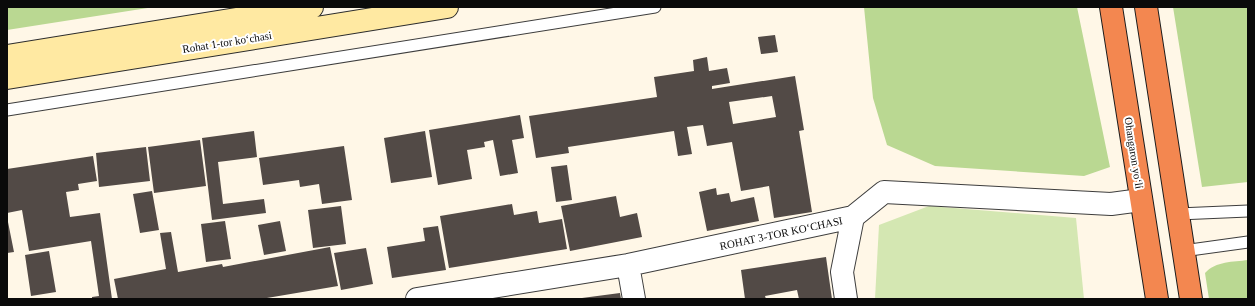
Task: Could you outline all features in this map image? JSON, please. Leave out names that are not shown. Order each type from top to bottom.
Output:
[{"type":"highway","name":"Ohangaron yoʻli","points":[[1111,7],[1157,299]]},
{"type":"highway","points":[[1146,7],[1191,299]]},
{"type":"street","name":"Rohat 1-tor koʻchasi","points":[[7,78],[447,7]]},
{"type":"street","name":"Rohat 1-tor koʻchasi","points":[[7,56],[252,12],[302,8]]},
{"type":"street","name":"ROHAT 3-TOR KO‘CHASI","points":[[417,299],[628,265],[853,217],[884,192],[1111,204],[1141,200]]},
{"type":"street","points":[[846,299],[842,272],[853,217]]},
{"type":"street","points":[[628,265],[634,299]]},
{"type":"lane","points":[[7,110],[654,7]]},
{"type":"lane","points":[[1178,214],[1248,211]]},
{"type":"lane","points":[[1183,251],[1248,242]]},
{"type":"green space","points":[[7,7],[154,7],[7,30]]},
{"type":"green space","points":[[864,7],[1077,7],[1110,167],[1084,176],[935,166],[887,145],[873,98]]},
{"type":"green space","points":[[1173,7],[1248,7],[1248,182],[1202,187]]},
{"type":"green space","points":[[929,206],[1076,218],[1084,299],[875,299],[879,225]]},
{"type":"green space","points":[[1248,260],[1248,299],[1209,299],[1205,273],[1209,269],[1219,264]]},
{"type":"building","points":[[775,35],[778,52],[761,54],[758,37]]},
{"type":"building","points":[[707,57],[709,71],[727,68],[730,83],[712,86],[712,89],[795,76],[804,130],[799,131],[812,212],[774,218],[769,186],[741,191],[732,142],[707,146],[703,125],[687,127],[692,154],[678,156],[674,131],[568,147],[569,153],[536,158],[529,116],[657,97],[654,77],[694,71],[693,60]],"holes":[[[772,96],[776,117],[733,124],[729,102]]]},
{"type":"building","points":[[520,115],[524,138],[512,140],[518,173],[500,176],[493,140],[484,142],[485,147],[467,150],[472,179],[438,185],[429,130]]},
{"type":"building","points":[[254,131],[257,157],[218,162],[223,204],[264,199],[266,213],[212,220],[202,138]]},
{"type":"building","points":[[425,131],[432,177],[391,183],[384,138]]},
{"type":"building","points":[[200,140],[206,186],[154,193],[148,147]]},
{"type":"building","points":[[344,146],[352,200],[322,204],[319,184],[300,187],[299,180],[263,185],[259,158]]},
{"type":"building","points":[[146,147],[150,181],[99,187],[96,153]]},
{"type":"building","points":[[93,156],[97,181],[78,184],[79,190],[66,192],[70,217],[100,213],[112,299],[92,299],[92,297],[99,296],[91,241],[29,251],[22,210],[7,213],[7,169]]},
{"type":"building","points":[[567,165],[572,200],[556,202],[551,167]]},
{"type":"building","points":[[716,188],[717,195],[729,193],[731,202],[754,197],[759,221],[707,231],[699,192]]},
{"type":"building","points":[[152,191],[159,230],[140,233],[133,194]]},
{"type":"building","points":[[616,196],[620,217],[637,213],[642,237],[570,251],[561,206]]},
{"type":"building","points":[[512,204],[514,215],[537,211],[539,223],[562,219],[567,249],[449,268],[440,216]]},
{"type":"building","points":[[341,206],[346,244],[313,248],[308,210]]},
{"type":"building","points":[[7,217],[14,252],[7,253]]},
{"type":"building","points":[[225,221],[231,259],[206,262],[201,224]]},
{"type":"building","points":[[280,221],[286,251],[264,255],[258,225]]},
{"type":"building","points":[[438,226],[446,270],[392,278],[387,247],[425,241],[423,228]]},
{"type":"building","points":[[171,232],[178,272],[222,264],[223,267],[330,247],[338,286],[261,299],[118,299],[114,279],[166,269],[160,233]]},
{"type":"building","points":[[366,248],[373,284],[341,290],[334,253]]},
{"type":"building","points":[[49,251],[56,292],[31,296],[25,255]]},
{"type":"building","points":[[826,257],[832,299],[799,299],[797,290],[765,296],[766,299],[745,299],[741,270]]},
{"type":"building","points":[[620,293],[621,299],[582,299],[582,298]]}]
